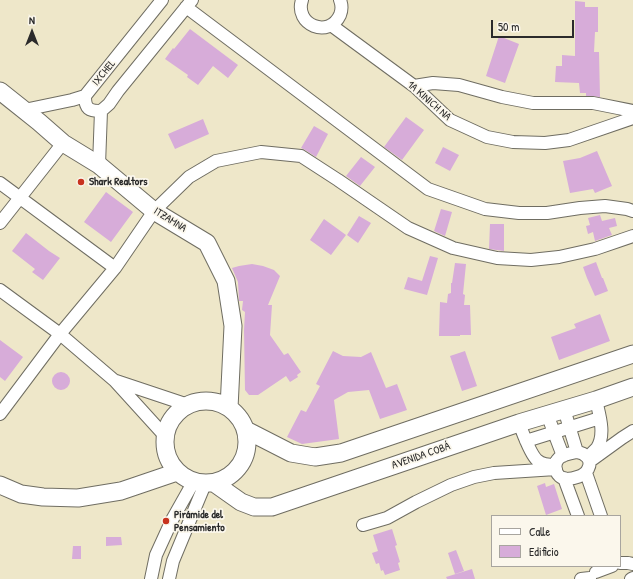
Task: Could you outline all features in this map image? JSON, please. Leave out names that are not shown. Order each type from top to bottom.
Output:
[{"type":"street","name":"IXCHEL","points":[[24,110],[85,96],[162,0]]},
{"type":"street","points":[[302,0],[302,16],[310,24],[320,28],[336,22],[341,13],[342,7],[340,0]]},
{"type":"street","points":[[85,96],[85,103],[89,109],[94,111],[101,111],[109,104],[122,85],[189,4],[428,189],[485,210],[519,213],[547,213],[605,206],[633,211]]},
{"type":"street","name":"1A KINICH NA","points":[[331,25],[414,86],[450,120],[487,137],[513,142],[545,143],[569,140],[633,118]]},
{"type":"street","points":[[414,86],[433,83],[459,85],[502,97],[533,103],[593,103],[633,111]]},
{"type":"street","name":"ITZAMNA","points":[[0,91],[63,143],[99,165],[154,211],[207,243],[226,281],[234,326],[229,408]]},
{"type":"street","points":[[99,165],[101,111]]},
{"type":"street","points":[[0,222],[63,143]]},
{"type":"street","points":[[1,410],[60,334],[115,268],[154,211],[189,177],[216,161],[261,152],[300,156],[408,228],[453,248],[497,258],[531,260],[559,257],[633,236]]},
{"type":"street","points":[[0,183],[115,268]]},
{"type":"street","points":[[0,290],[60,334],[115,381],[165,436]]},
{"type":"street","points":[[246,430],[291,453],[315,457],[341,453],[633,354]]},
{"type":"street","points":[[115,381],[188,406]]},
{"type":"street","name":"AVENIDA COBÁ","points":[[204,483],[254,507],[272,507],[519,423],[596,400],[633,387]]},
{"type":"street","points":[[519,423],[526,441],[537,460],[545,465],[559,467],[568,479],[582,475],[585,461],[596,449],[601,435],[600,418],[596,400]]},
{"type":"street","points":[[202,401],[216,402],[229,408],[240,418],[246,430],[248,445],[245,459],[237,471],[226,478],[204,483],[188,479],[177,472],[170,462],[165,449],[165,436],[169,424],[177,413],[188,406],[202,401]]},
{"type":"street","points":[[564,409],[570,428],[585,461],[601,515]]},
{"type":"street","points":[[547,414],[554,433],[559,467],[578,515]]},
{"type":"street","points":[[526,441],[600,418]]},
{"type":"street","points":[[363,525],[386,518],[444,488],[474,477],[494,473],[559,467],[585,461],[633,431]]},
{"type":"street","points":[[0,486],[21,494],[43,497],[78,498],[121,491],[177,472]]},
{"type":"street","points":[[151,579],[156,555],[172,520],[204,483]]},
{"type":"street","points":[[169,579],[173,560],[204,483]]},
{"type":"street","points":[[621,563],[633,564]]},
{"type":"street","points":[[591,575],[610,567]]},
{"type":"building","points":[[575,1],[585,2],[585,7],[598,7],[598,32],[595,32],[594,52],[599,52],[600,97],[586,96],[586,93],[580,93],[579,83],[555,82],[556,66],[562,66],[562,55],[575,56]]},
{"type":"building","points":[[190,29],[238,65],[228,78],[213,66],[198,85],[187,77],[188,75],[165,59]]},
{"type":"building","points":[[499,36],[519,44],[505,83],[486,76]]},
{"type":"building","points":[[406,117],[424,130],[402,160],[384,147]]},
{"type":"building","points":[[203,119],[209,134],[175,149],[168,134]]},
{"type":"building","points":[[314,126],[328,134],[316,157],[301,148]]},
{"type":"building","points":[[443,147],[459,155],[450,171],[435,163]]},
{"type":"building","points":[[597,151],[612,186],[595,193],[593,189],[570,193],[563,161],[580,158]]},
{"type":"building","points":[[361,157],[375,167],[360,186],[346,176]]},
{"type":"building","points":[[106,192],[133,212],[111,242],[84,222]]},
{"type":"building","points":[[441,209],[452,212],[445,236],[434,231]]},
{"type":"building","points":[[600,215],[602,221],[615,218],[617,226],[609,228],[612,235],[595,241],[593,232],[588,234],[586,226],[590,225],[588,218]]},
{"type":"building","points":[[359,216],[371,223],[358,243],[347,235]]},
{"type":"building","points":[[324,219],[346,235],[331,255],[310,240]]},
{"type":"building","points":[[490,224],[504,224],[504,251],[489,249]]},
{"type":"building","points":[[26,233],[60,258],[43,280],[32,272],[35,269],[12,251]]},
{"type":"building","points":[[430,256],[438,258],[427,295],[404,289],[408,277],[422,281]]},
{"type":"building","points":[[596,262],[608,291],[595,296],[583,267]]},
{"type":"building","points":[[455,263],[466,264],[463,294],[465,295],[464,305],[470,305],[471,335],[439,336],[440,302],[447,303],[448,294],[451,293],[451,283]]},
{"type":"building","points":[[252,264],[274,270],[280,276],[268,305],[272,305],[270,335],[284,355],[288,353],[301,372],[297,375],[298,377],[290,382],[286,376],[258,395],[249,395],[245,390],[245,312],[242,310],[243,301],[239,301],[238,282],[232,268]]},
{"type":"building","points":[[600,314],[610,341],[559,360],[551,337],[576,328],[574,324]]},
{"type":"building","points":[[0,340],[23,357],[5,381],[0,377]]},
{"type":"building","points":[[333,351],[343,356],[361,357],[371,352],[386,388],[397,384],[407,410],[380,419],[369,390],[348,392],[334,400],[339,439],[302,444],[287,437],[301,410],[306,412],[320,386],[316,384]]},
{"type":"building","points":[[465,351],[477,386],[462,391],[450,356]]},
{"type":"building","points":[[61,372],[67,375],[70,381],[67,387],[61,390],[55,387],[52,381],[55,375]]},
{"type":"building","points":[[545,483],[546,487],[554,484],[562,509],[546,515],[537,486]]},
{"type":"building","points":[[392,529],[397,545],[395,546],[400,562],[398,563],[400,570],[385,575],[383,570],[381,571],[379,563],[376,564],[372,553],[378,551],[373,535]]},
{"type":"building","points":[[106,537],[121,537],[122,545],[106,546]]},
{"type":"building","points":[[73,546],[81,546],[81,559],[72,559]]},
{"type":"building","points":[[456,550],[464,571],[455,574],[448,553]]},
{"type":"building","points":[[472,569],[475,579],[447,579],[446,577]]},
{"type":"place","name":"Shark Realtors","points":[[81,182]]},
{"type":"place","name":"Pirámide del Pensamiento","points":[[166,521]]}]
